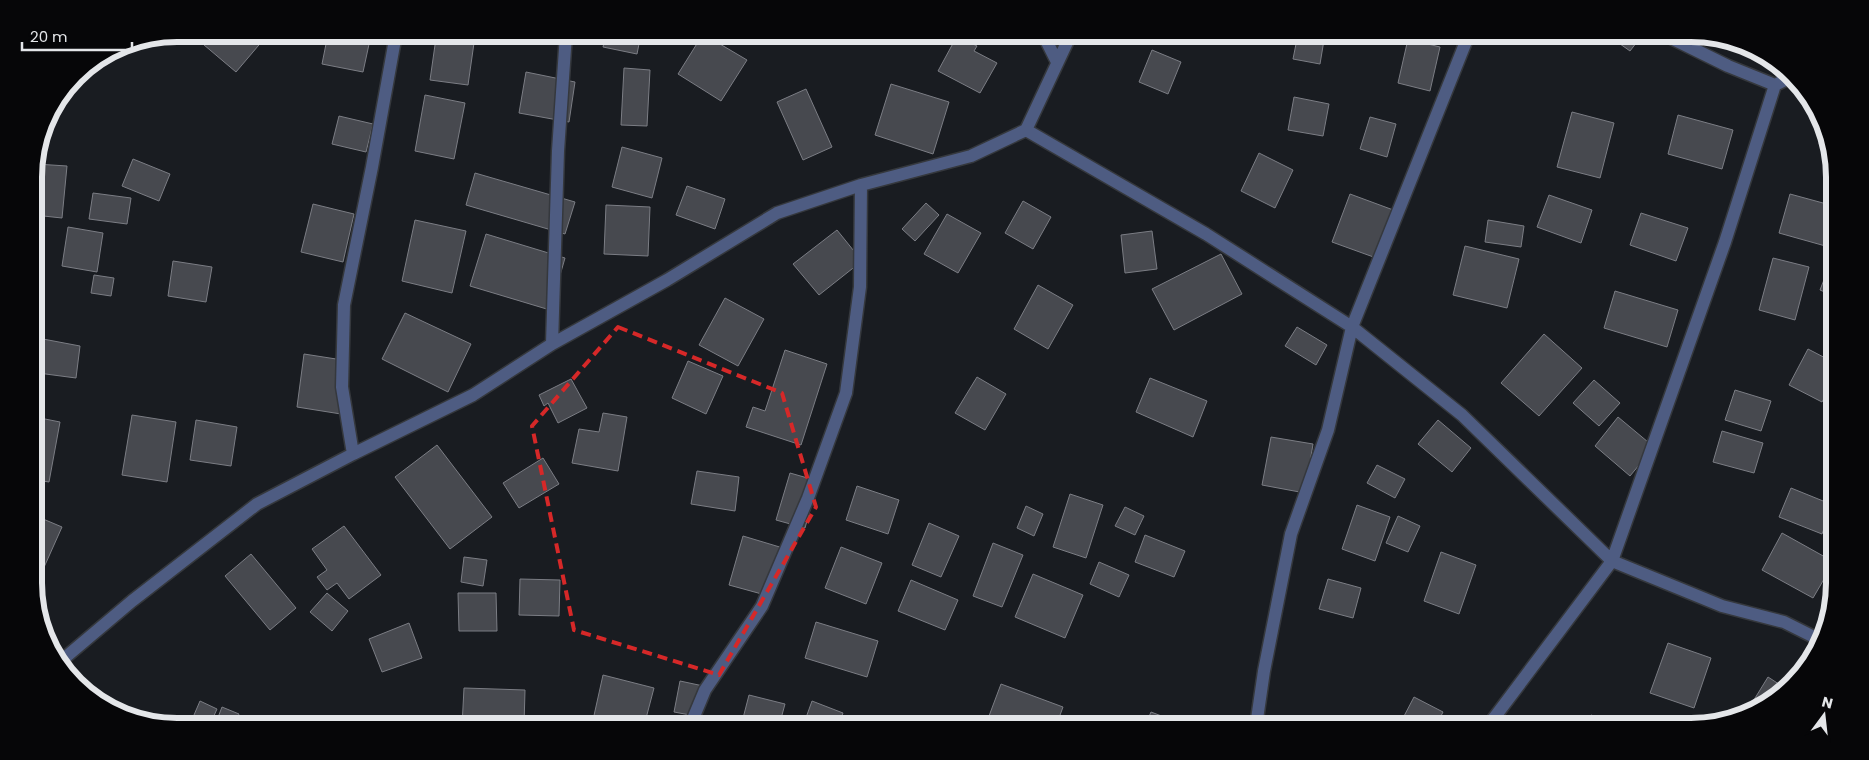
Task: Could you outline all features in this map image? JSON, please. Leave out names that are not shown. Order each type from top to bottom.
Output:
[{"type":"street","points":[[353,454],[342,387],[344,305],[395,42]]},
{"type":"street","points":[[552,344],[558,151],[565,42]]},
{"type":"street","points":[[1047,42],[1057,62]]},
{"type":"street","points":[[65,658],[132,601],[257,504],[473,395],[552,344],[667,280],[777,213],[860,185],[971,156],[1026,130],[1067,42]]},
{"type":"street","points":[[1257,717],[1266,661],[1291,534],[1328,430],[1352,327],[1466,42]]},
{"type":"street","points":[[1679,42],[1728,66],[1776,85]]},
{"type":"street","points":[[1495,717],[1612,561],[1722,251],[1776,85],[1785,80]]},
{"type":"street","points":[[1026,130],[1206,234],[1352,327],[1462,415],[1612,561],[1722,606],[1784,622],[1815,637]]},
{"type":"street","points":[[693,718],[705,690],[762,606],[808,498],[846,393],[860,287],[860,185]]},
{"type":"highlighted area","points":[[618,327],[782,393],[816,507],[719,675],[574,630],[532,426]]},
{"type":"building","points":[[201,42],[261,42],[236,72]]},
{"type":"building","points":[[326,42],[369,42],[363,72],[322,64]]},
{"type":"building","points":[[435,42],[474,43],[468,85],[430,80]]},
{"type":"building","points":[[604,42],[639,42],[637,54],[603,47]]},
{"type":"building","points":[[698,42],[717,42],[747,60],[721,101],[678,74]]},
{"type":"building","points":[[954,42],[969,42],[977,46],[974,51],[997,63],[980,93],[938,71]]},
{"type":"building","points":[[1296,42],[1324,42],[1320,64],[1293,59]]},
{"type":"building","points":[[1407,42],[1420,42],[1440,47],[1430,91],[1398,83]]},
{"type":"building","points":[[1617,42],[1637,42],[1630,51]]},
{"type":"building","points":[[1152,50],[1181,62],[1168,94],[1139,82]]},
{"type":"building","points":[[624,68],[650,70],[647,126],[621,125]]},
{"type":"building","points":[[526,72],[575,82],[569,122],[519,113]]},
{"type":"building","points":[[891,84],[949,102],[933,154],[875,135]]},
{"type":"building","points":[[806,89],[832,147],[803,160],[777,102]]},
{"type":"building","points":[[425,95],[465,103],[454,159],[415,151]]},
{"type":"building","points":[[1294,97],[1329,104],[1323,136],[1288,130]]},
{"type":"building","points":[[1572,112],[1614,123],[1600,178],[1557,167]]},
{"type":"building","points":[[1678,115],[1733,130],[1722,169],[1668,154]]},
{"type":"building","points":[[339,116],[373,124],[366,152],[332,144]]},
{"type":"building","points":[[1370,117],[1396,124],[1387,157],[1360,149]]},
{"type":"building","points":[[622,147],[662,158],[652,198],[612,187]]},
{"type":"building","points":[[1259,153],[1293,170],[1275,208],[1241,191]]},
{"type":"building","points":[[133,159],[170,174],[159,201],[122,186]]},
{"type":"building","points":[[44,164],[67,166],[62,218],[43,216]]},
{"type":"building","points":[[475,173],[575,202],[565,234],[466,205]]},
{"type":"building","points":[[687,186],[725,199],[715,229],[676,215]]},
{"type":"building","points":[[93,193],[131,198],[127,224],[89,219]]},
{"type":"building","points":[[1350,194],[1396,211],[1379,259],[1332,242]]},
{"type":"building","points":[[1790,194],[1826,204],[1826,246],[1779,233]]},
{"type":"building","points":[[1549,195],[1592,210],[1581,243],[1537,227]]},
{"type":"building","points":[[1023,201],[1051,217],[1033,249],[1005,233]]},
{"type":"building","points":[[926,203],[939,215],[915,241],[902,229]]},
{"type":"building","points":[[313,204],[354,214],[343,262],[301,252]]},
{"type":"building","points":[[606,205],[650,207],[648,256],[604,254]]},
{"type":"building","points":[[1641,213],[1688,228],[1676,261],[1630,245]]},
{"type":"building","points":[[947,214],[981,233],[958,273],[924,254]]},
{"type":"building","points":[[415,220],[466,231],[452,293],[402,281]]},
{"type":"building","points":[[1488,220],[1524,226],[1521,247],[1485,242]]},
{"type":"building","points":[[68,227],[103,233],[97,272],[62,266]]},
{"type":"building","points":[[837,230],[862,261],[819,295],[793,264]]},
{"type":"building","points":[[1152,231],[1157,269],[1125,273],[1121,235]]},
{"type":"building","points":[[486,234],[565,258],[550,310],[470,286]]},
{"type":"building","points":[[1465,246],[1519,259],[1507,308],[1453,295]]},
{"type":"building","points":[[1221,254],[1242,294],[1174,330],[1152,289]]},
{"type":"building","points":[[1773,258],[1809,267],[1795,320],[1759,310]]},
{"type":"building","points":[[173,261],[212,267],[206,302],[168,296]]},
{"type":"building","points":[[94,275],[114,278],[111,296],[91,293]]},
{"type":"building","points":[[1826,275],[1826,293],[1820,290]]},
{"type":"building","points":[[1038,285],[1073,305],[1048,349],[1014,329]]},
{"type":"building","points":[[1615,291],[1678,310],[1667,347],[1604,328]]},
{"type":"building","points":[[725,298],[764,319],[738,366],[699,345]]},
{"type":"building","points":[[405,313],[471,344],[448,392],[382,359]]},
{"type":"building","points":[[1297,327],[1327,345],[1316,365],[1285,346]]},
{"type":"building","points":[[1544,334],[1582,368],[1539,416],[1501,383]]},
{"type":"building","points":[[43,339],[80,346],[76,378],[43,374]]},
{"type":"building","points":[[1808,349],[1826,358],[1826,395],[1822,402],[1789,385]]},
{"type":"building","points":[[785,350],[827,364],[801,445],[746,427],[753,407],[765,411]]},
{"type":"building","points":[[304,354],[349,361],[341,414],[297,407]]},
{"type":"building","points":[[688,361],[723,376],[706,414],[672,398]]},
{"type":"building","points":[[977,377],[1006,394],[985,430],[955,413]]},
{"type":"building","points":[[1150,378],[1207,401],[1193,437],[1136,412]]},
{"type":"building","points":[[571,379],[587,408],[558,423],[548,403],[544,406],[539,395]]},
{"type":"building","points":[[1594,380],[1620,403],[1599,426],[1573,403]]},
{"type":"building","points":[[1735,390],[1771,401],[1761,431],[1725,420]]},
{"type":"building","points":[[603,413],[627,417],[618,471],[572,463],[579,429],[599,432]]},
{"type":"building","points":[[132,415],[176,422],[167,482],[122,475]]},
{"type":"building","points":[[1618,417],[1654,447],[1630,476],[1595,446]]},
{"type":"building","points":[[42,418],[60,422],[49,482],[42,481]]},
{"type":"building","points":[[196,420],[237,427],[231,466],[190,460]]},
{"type":"building","points":[[1438,420],[1471,448],[1452,472],[1418,444]]},
{"type":"building","points":[[1722,431],[1763,443],[1754,473],[1713,462]]},
{"type":"building","points":[[1271,437],[1313,444],[1305,493],[1262,485]]},
{"type":"building","points":[[437,445],[492,517],[450,549],[395,477]]},
{"type":"building","points":[[543,458],[559,484],[519,508],[503,483]]},
{"type":"building","points":[[1377,465],[1405,479],[1395,498],[1367,483]]},
{"type":"building","points":[[697,471],[739,477],[735,511],[691,504]]},
{"type":"building","points":[[790,473],[818,481],[805,528],[776,520]]},
{"type":"building","points":[[857,486],[899,500],[888,534],[846,520]]},
{"type":"building","points":[[1791,488],[1826,502],[1826,523],[1822,534],[1779,517]]},
{"type":"building","points":[[1070,494],[1103,505],[1086,558],[1053,547]]},
{"type":"building","points":[[1357,505],[1390,517],[1375,561],[1342,549]]},
{"type":"building","points":[[1026,506],[1043,514],[1034,536],[1017,528]]},
{"type":"building","points":[[1125,507],[1144,516],[1135,535],[1115,526]]},
{"type":"building","points":[[1398,516],[1420,526],[1408,552],[1386,543]]},
{"type":"building","points":[[42,519],[62,527],[42,572]]},
{"type":"building","points":[[929,523],[959,536],[941,577],[912,565]]},
{"type":"building","points":[[344,526],[381,575],[349,599],[337,583],[327,590],[317,577],[327,570],[312,549]]},
{"type":"building","points":[[1782,533],[1826,558],[1826,576],[1813,598],[1762,570]]},
{"type":"building","points":[[1145,535],[1185,551],[1174,577],[1135,562]]},
{"type":"building","points":[[743,536],[783,548],[769,596],[729,585]]},
{"type":"building","points":[[993,543],[1023,555],[1002,607],[973,596]]},
{"type":"building","points":[[841,547],[882,563],[866,604],[825,588]]},
{"type":"building","points":[[1441,552],[1476,565],[1459,614],[1424,601]]},
{"type":"building","points":[[251,554],[296,608],[270,630],[225,576]]},
{"type":"building","points":[[464,557],[487,560],[483,586],[461,582]]},
{"type":"building","points":[[1099,562],[1129,575],[1119,597],[1090,584]]},
{"type":"building","points":[[1033,574],[1083,595],[1065,638],[1015,617]]},
{"type":"building","points":[[520,579],[560,580],[559,616],[519,615]]},
{"type":"building","points":[[1328,579],[1361,588],[1353,618],[1319,609]]},
{"type":"building","points":[[911,580],[958,600],[945,630],[898,611]]},
{"type":"building","points":[[327,593],[348,611],[332,631],[310,612]]},
{"type":"building","points":[[458,593],[496,593],[497,631],[459,631]]},
{"type":"building","points":[[816,622],[878,641],[867,677],[805,658]]},
{"type":"building","points":[[409,623],[422,658],[382,672],[369,639]]},
{"type":"building","points":[[1668,643],[1711,658],[1694,708],[1650,693]]},
{"type":"building","points":[[603,675],[654,688],[646,718],[594,718]]},
{"type":"building","points":[[1768,677],[1780,685],[1767,695],[1752,703]]},
{"type":"building","points":[[680,681],[708,687],[701,717],[674,712]]},
{"type":"building","points":[[1001,684],[1063,707],[1059,717],[988,717]]},
{"type":"building","points":[[464,688],[525,690],[524,718],[462,718]]},
{"type":"building","points":[[749,695],[785,704],[781,718],[743,718]]},
{"type":"building","points":[[1414,697],[1443,712],[1440,717],[1403,717]]},
{"type":"building","points":[[200,701],[217,709],[213,718],[193,718]]},
{"type":"building","points":[[812,701],[843,713],[841,718],[806,718]]},
{"type":"building","points":[[222,707],[239,714],[237,718],[218,718]]},
{"type":"building","points":[[1151,712],[1165,717],[1149,717]]}]
